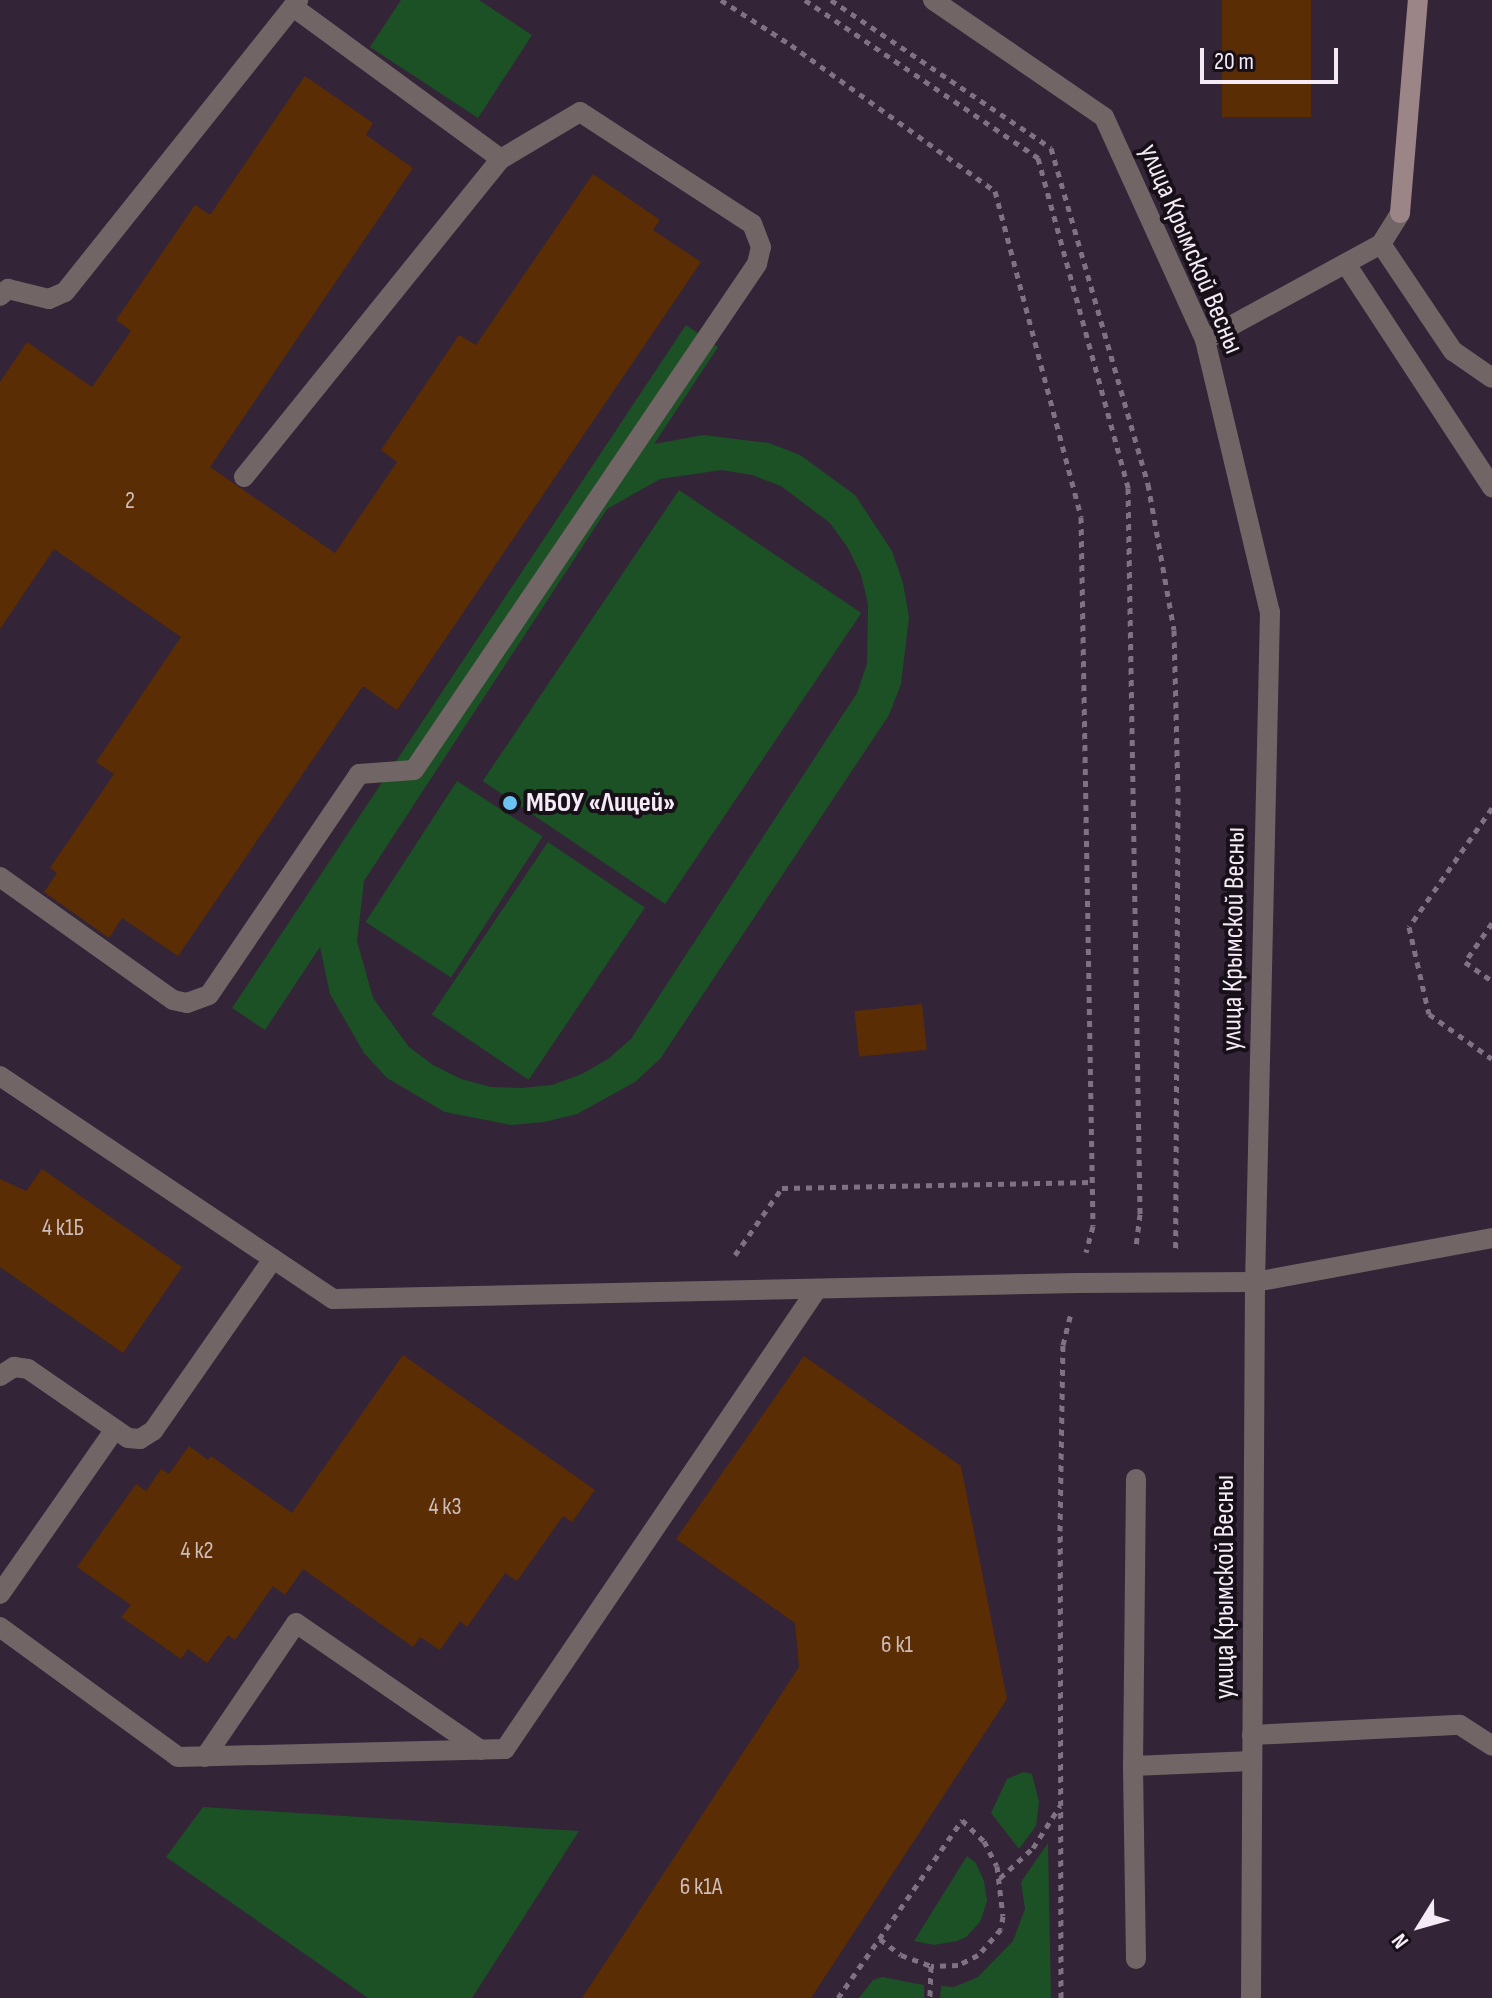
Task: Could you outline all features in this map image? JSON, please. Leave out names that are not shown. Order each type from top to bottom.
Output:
[{"type":"street","name":"улица Крымской Весны","points":[[933,0],[1104,117],[1205,340],[1270,612],[1255,1282],[1251,1998]]},
{"type":"street","points":[[1205,340],[1381,244],[1400,213],[1418,0]]},
{"type":"street","points":[[0,296],[8,289],[19,289],[49,299],[65,292],[296,3],[501,159]]},
{"type":"street","points":[[0,877],[173,1000],[187,1003],[209,995],[359,774],[414,770],[757,264],[761,247],[752,224],[580,112],[501,159],[244,477]]},
{"type":"street","points":[[1381,244],[1453,351],[1492,378]]},
{"type":"street","points":[[1346,264],[1492,487]]},
{"type":"street","points":[[0,1076],[333,1299],[1255,1282],[1492,1238]]},
{"type":"street","points":[[0,1376],[14,1367],[28,1369],[128,1438],[140,1439],[153,1431],[273,1259]]},
{"type":"street","points":[[0,1627],[178,1757],[505,1749],[817,1289]]},
{"type":"street","points":[[0,1594],[115,1429]]},
{"type":"street","points":[[1136,1479],[1133,1766],[1136,1959]]},
{"type":"street","points":[[205,1757],[296,1623],[481,1750]]},
{"type":"street","points":[[1252,1735],[1460,1725],[1492,1746]]},
{"type":"street","points":[[1133,1766],[1252,1761]]},
{"type":"path","points":[[721,0],[791,45],[995,191],[1081,517],[1093,1226],[1063,1345],[1061,1998]]},
{"type":"path","points":[[805,0],[1038,158],[1128,488],[1140,1214],[1136,1248]]},
{"type":"path","points":[[831,0],[1051,148],[1148,484],[1174,630],[1177,767],[1178,1249],[1164,1249]]},
{"type":"path","points":[[1492,808],[1409,927],[1429,1014],[1492,1059]]},
{"type":"path","points":[[1492,923],[1465,962],[1492,981]]},
{"type":"path","points":[[747,1255],[733,1254],[782,1188],[1092,1182]]},
{"type":"path","points":[[1072,1248],[1099,1248]]},
{"type":"path","points":[[1124,1248],[1150,1248]]},
{"type":"path","points":[[1000,1878],[1033,1848],[1060,1806]]},
{"type":"path","points":[[838,1998],[962,1820],[984,1841],[1000,1878],[1001,1929],[969,1961],[943,1968],[901,1955],[880,1939]]},
{"type":"path","points":[[930,1998],[931,1966]]},
{"type":"green space","points":[[401,0],[479,0],[532,35],[478,118],[370,47]]},
{"type":"green space","points":[[686,325],[718,347],[654,444],[703,435],[769,443],[800,455],[855,495],[892,551],[903,583],[909,617],[901,684],[889,715],[660,1059],[635,1082],[577,1114],[544,1122],[511,1125],[445,1112],[387,1078],[364,1053],[330,994],[320,947],[265,1030],[232,1008]],"holes":[[[722,470],[752,475],[781,486],[830,523],[848,548],[861,575],[868,604],[867,664],[857,693],[631,1039],[608,1059],[582,1074],[552,1085],[491,1087],[461,1079],[433,1065],[409,1047],[373,998],[357,941],[364,881],[607,509],[660,479]]]},
{"type":"green space","points":[[679,490],[861,613],[665,904],[483,781]]},
{"type":"green space","points":[[457,781],[543,837],[451,977],[366,922]]},
{"type":"green space","points":[[548,842],[645,907],[529,1080],[432,1014]]},
{"type":"green space","points":[[1023,1772],[1032,1774],[1039,1802],[1036,1826],[1019,1849],[991,1813],[1007,1779]]},
{"type":"green space","points":[[203,1807],[579,1831],[472,1998],[368,1998],[166,1857]]},
{"type":"green space","points":[[1048,1843],[1051,1998],[940,1998],[941,1986],[954,1987],[978,1977],[1013,1941],[1025,1909],[1021,1882]]},
{"type":"green space","points":[[967,1856],[976,1863],[984,1881],[987,1901],[980,1922],[966,1937],[957,1941],[934,1945],[914,1941]]},
{"type":"green space","points":[[882,1977],[924,1985],[924,1998],[859,1998],[873,1980]]},
{"type":"building","points":[[1222,0],[1311,0],[1311,117],[1222,117]]},
{"type":"building","points":[[305,76],[373,123],[366,135],[413,168],[210,467],[335,553],[397,462],[381,450],[459,335],[476,345],[593,174],[660,220],[653,230],[701,262],[397,710],[363,686],[178,956],[122,918],[109,938],[44,892],[57,873],[50,868],[114,774],[96,762],[181,637],[54,549],[0,629],[0,382],[27,342],[92,387],[131,331],[116,320],[195,205],[210,215]]},
{"type":"building","points":[[922,1004],[927,1050],[859,1057],[854,1011]]},
{"type":"building","points":[[42,1169],[182,1267],[123,1353],[0,1267],[0,1179],[26,1191]]},
{"type":"building","points":[[403,1355],[595,1490],[572,1522],[563,1516],[517,1581],[505,1573],[467,1627],[460,1621],[440,1650],[420,1637],[413,1647],[303,1569],[285,1595],[273,1586],[235,1640],[228,1635],[207,1663],[188,1649],[181,1659],[121,1617],[131,1605],[77,1567],[136,1484],[146,1491],[161,1469],[169,1474],[189,1446],[208,1460],[211,1456],[292,1513]]},
{"type":"building","points":[[804,1356],[961,1466],[1007,1699],[811,1998],[582,1998],[799,1667],[795,1623],[676,1539]]},
{"type":"place","name":"МБОУ «Лицей»","points":[[510,803]]}]
